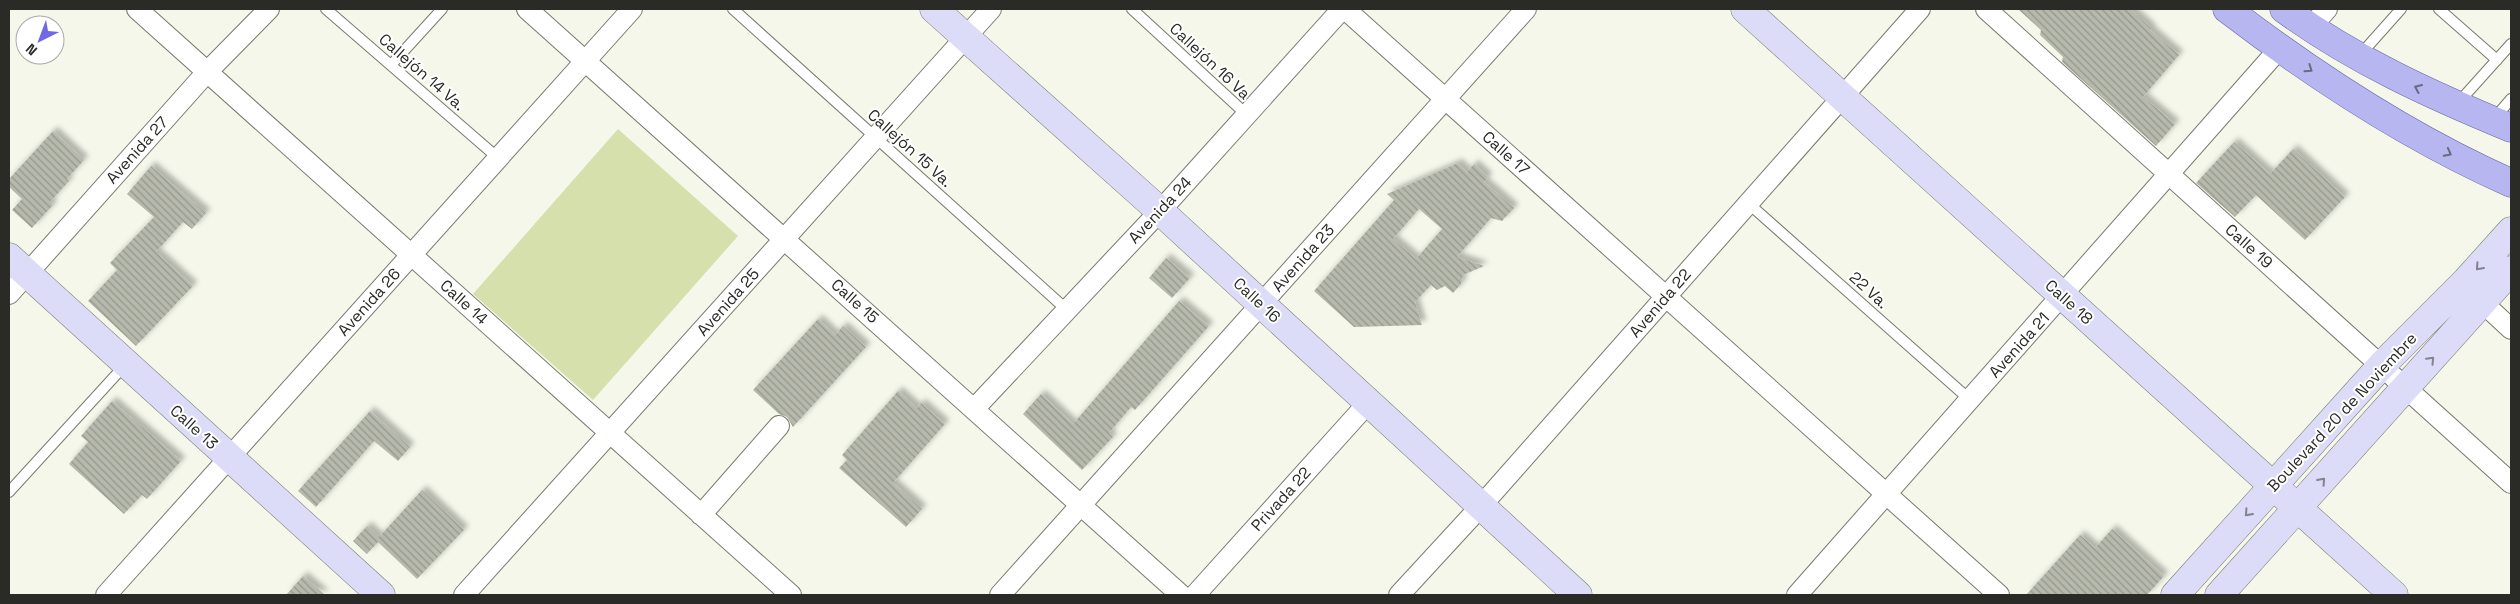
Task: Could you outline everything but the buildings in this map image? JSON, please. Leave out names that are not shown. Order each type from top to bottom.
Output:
[{"type":"main road","points":[[2227,9],[2279,49],[2396,125],[2475,167],[2511,183]]},
{"type":"main road","points":[[2284,9],[2318,18],[2358,58],[2455,105],[2502,124]]},
{"type":"street","name":"Calle 14","points":[[137,9],[791,595]]},
{"type":"street","name":"Avenida 27","points":[[9,294],[18,265],[269,9]]},
{"type":"street","name":"Calle 15","points":[[528,9],[584,62],[785,238],[1181,595]]},
{"type":"street","name":"Avenida 26","points":[[106,595],[632,9]]},
{"type":"street","name":"Calle 16","points":[[934,9],[1160,211],[1578,595]]},
{"type":"street","name":"Avenida 25","points":[[464,595],[991,9]]},
{"type":"street","name":"Avenida 24","points":[[974,409],[1160,211],[1344,9]]},
{"type":"street","name":"Calle 17","points":[[1344,9],[1999,595]]},
{"type":"street","name":"Avenida 23","points":[[1000,595],[1526,9]]},
{"type":"street","name":"Calle 18","points":[[1745,9],[1841,98],[2394,595]]},
{"type":"street","name":"Avenida 22","points":[[1399,595],[1481,506],[1920,9]]},
{"type":"street","name":"Calle 19","points":[[1986,9],[2511,483]]},
{"type":"street","name":"Avenida 21","points":[[1797,595],[2279,49]]},
{"type":"street","name":"Boulevard 20 de Noviembre","points":[[2176,595],[2382,365],[2466,281],[2511,231]]},
{"type":"street","name":"Calle 13","points":[[18,265],[125,365],[381,595]]},
{"type":"street","name":"Boulevard 20 de Noviembre","points":[[2219,595],[2511,270]]},
{"type":"street","points":[[2483,303],[2511,328]]},
{"type":"street","name":"Privada 22","points":[[1194,595],[1368,403]]},
{"type":"street","points":[[701,515],[779,426]]},
{"type":"lane","name":"Callejón 14 Va.","points":[[326,9],[498,158]]},
{"type":"lane","points":[[391,65],[442,9]]},
{"type":"lane","name":"Callejón 15 Va.","points":[[733,9],[1067,310]]},
{"type":"lane","name":"Callejón 16 Va","points":[[1132,9],[1247,115]]},
{"type":"lane","points":[[2358,58],[2401,9]]},
{"type":"lane","points":[[2439,9],[2497,60]]},
{"type":"lane","points":[[2455,105],[2511,44]]},
{"type":"lane","points":[[2502,124],[2511,99]]},
{"type":"lane","name":"22 Va.","points":[[1748,203],[1969,399]]},
{"type":"lane","points":[[9,492],[125,365]]},
{"type":"green space","points":[[618,129],[738,236],[593,400],[473,294]]}]
